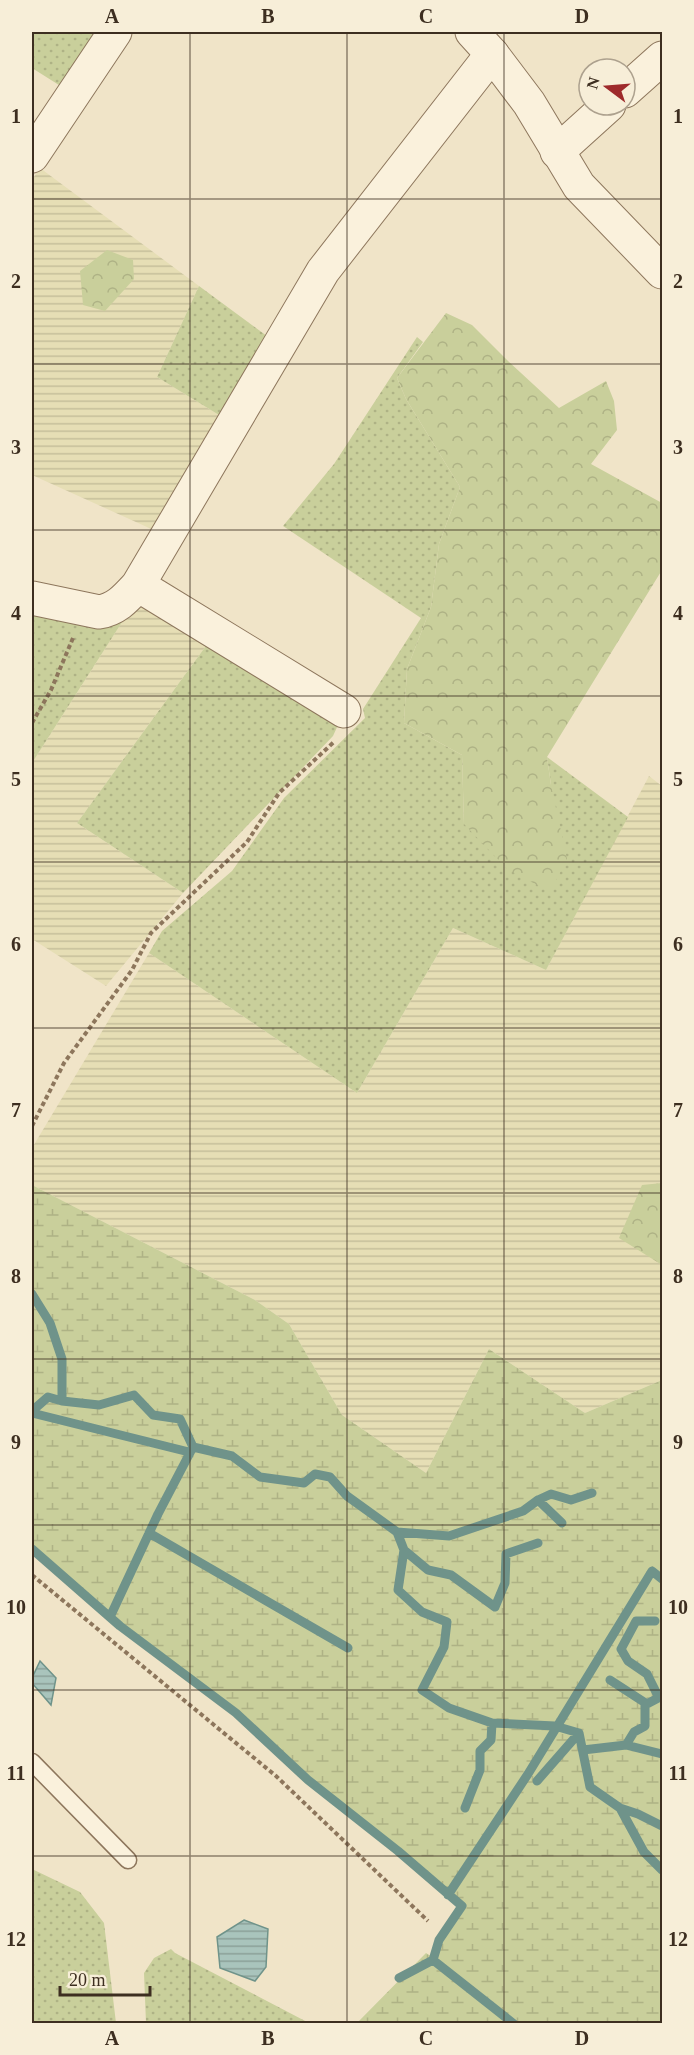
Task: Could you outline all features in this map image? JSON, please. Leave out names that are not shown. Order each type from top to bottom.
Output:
[{"type":"street","points":[[32,156],[115,32]]},
{"type":"street","points":[[32,598],[99,612],[110,610],[123,602],[138,585],[322,271],[482,43],[529,103],[579,186],[663,272]]},
{"type":"street","points":[[637,81],[663,58]]},
{"type":"street","points":[[557,152],[596,117]]},
{"type":"street","points":[[138,585],[344,711]]},
{"type":"lane","points":[[32,1762],[128,1860]]},
{"type":"path","points":[[32,723],[51,690],[75,634],[99,612]]},
{"type":"path","points":[[32,1126],[64,1063],[132,970],[151,933],[247,842],[279,793],[335,742],[346,727],[344,711]]},
{"type":"path","points":[[32,1575],[276,1776],[428,1921]]},
{"type":"shaded area","points":[[40,168],[199,286],[157,377],[219,415],[158,532],[32,475],[32,180]]},
{"type":"shaded area","points":[[140,598],[211,639],[77,823],[183,893],[106,986],[32,939],[32,763],[124,619]]},
{"type":"shaded area","points":[[649,776],[662,786],[662,1380],[585,1413],[489,1349],[426,1473],[342,1415],[289,1324],[255,1300],[32,1185],[32,1148],[149,953],[357,1093],[453,928],[546,970]]},
{"type":"green space","points":[[32,32],[112,32],[70,92],[32,68]]},
{"type":"green space","points":[[107,250],[133,260],[134,279],[105,311],[83,305],[80,271]]},
{"type":"green space","points":[[199,286],[271,339],[219,415],[157,377]]},
{"type":"green space","points":[[446,313],[472,325],[559,408],[606,381],[614,401],[617,430],[591,464],[662,503],[662,570],[547,757],[567,859],[550,892],[507,869],[464,824],[462,755],[404,723],[407,669],[431,607],[439,544],[460,487],[406,399],[397,378]]},
{"type":"green space","points":[[417,337],[423,342],[397,378],[406,399],[460,487],[439,544],[431,607],[407,669],[404,723],[462,755],[464,824],[551,785],[547,757],[628,817],[546,970],[453,928],[357,1093],[149,953],[162,931],[232,871],[284,798],[365,718],[363,709],[421,618],[283,526],[334,464]]},
{"type":"green space","points":[[32,599],[124,619],[32,763]]},
{"type":"green space","points":[[211,639],[338,725],[333,736],[183,893],[77,823]]},
{"type":"green space","points":[[662,1183],[662,1265],[619,1238],[642,1185]]},
{"type":"green space","points":[[32,1185],[255,1300],[289,1324],[342,1415],[426,1473],[489,1349],[585,1413],[662,1380],[662,2023],[357,2023],[426,1953],[434,1958],[439,1940],[461,1906],[401,1853],[308,1780],[236,1713],[120,1626],[32,1549]]},
{"type":"green space","points":[[32,1869],[80,1892],[104,1923],[116,2023],[32,2023]]},
{"type":"green space","points":[[171,1949],[309,2023],[146,2023],[144,1973],[154,1958]]},
{"type":"water","points":[[40,1661],[56,1678],[51,1705],[32,1683]]},
{"type":"water","points":[[244,1920],[268,1929],[266,1967],[255,1981],[220,1968],[217,1937]]},
{"type":"waterway","points":[[32,1294],[50,1323],[62,1359],[62,1401],[99,1405],[134,1395],[153,1415],[180,1419],[193,1447],[232,1456],[260,1477],[304,1483],[315,1474],[330,1477],[347,1496],[397,1532],[404,1550],[398,1590],[422,1612],[447,1622],[444,1647],[422,1690],[449,1708],[492,1723],[555,1726],[579,1733],[590,1787],[620,1808],[644,1852],[662,1870]]},
{"type":"waterway","points":[[32,1411],[48,1397],[62,1401]]},
{"type":"waterway","points":[[32,1413],[189,1452]]},
{"type":"waterway","points":[[110,1617],[158,1514],[193,1447]]},
{"type":"waterway","points":[[538,1500],[551,1494],[571,1500],[592,1493]]},
{"type":"waterway","points":[[397,1532],[449,1536],[523,1511],[538,1500],[562,1523]]},
{"type":"waterway","points":[[149,1533],[348,1648]]},
{"type":"waterway","points":[[404,1550],[428,1570],[451,1575],[495,1607],[505,1583],[506,1554],[538,1543]]},
{"type":"waterway","points":[[32,1549],[120,1626],[236,1713],[308,1780],[398,1851],[462,1906],[439,1940],[433,1960],[514,2024]]},
{"type":"waterway","points":[[448,1895],[528,1774],[652,1571],[662,1579]]},
{"type":"waterway","points":[[655,1621],[636,1621],[621,1649],[628,1661],[647,1674],[659,1698]]},
{"type":"waterway","points":[[610,1680],[647,1704]]},
{"type":"waterway","points":[[583,1750],[626,1745],[634,1732],[645,1726],[645,1705],[662,1696]]},
{"type":"waterway","points":[[465,1808],[480,1770],[480,1751],[491,1740],[492,1723]]},
{"type":"waterway","points":[[537,1781],[579,1733]]},
{"type":"waterway","points":[[626,1745],[662,1754]]},
{"type":"waterway","points":[[620,1808],[662,1826]]},
{"type":"waterway","points":[[399,1978],[433,1960]]}]
